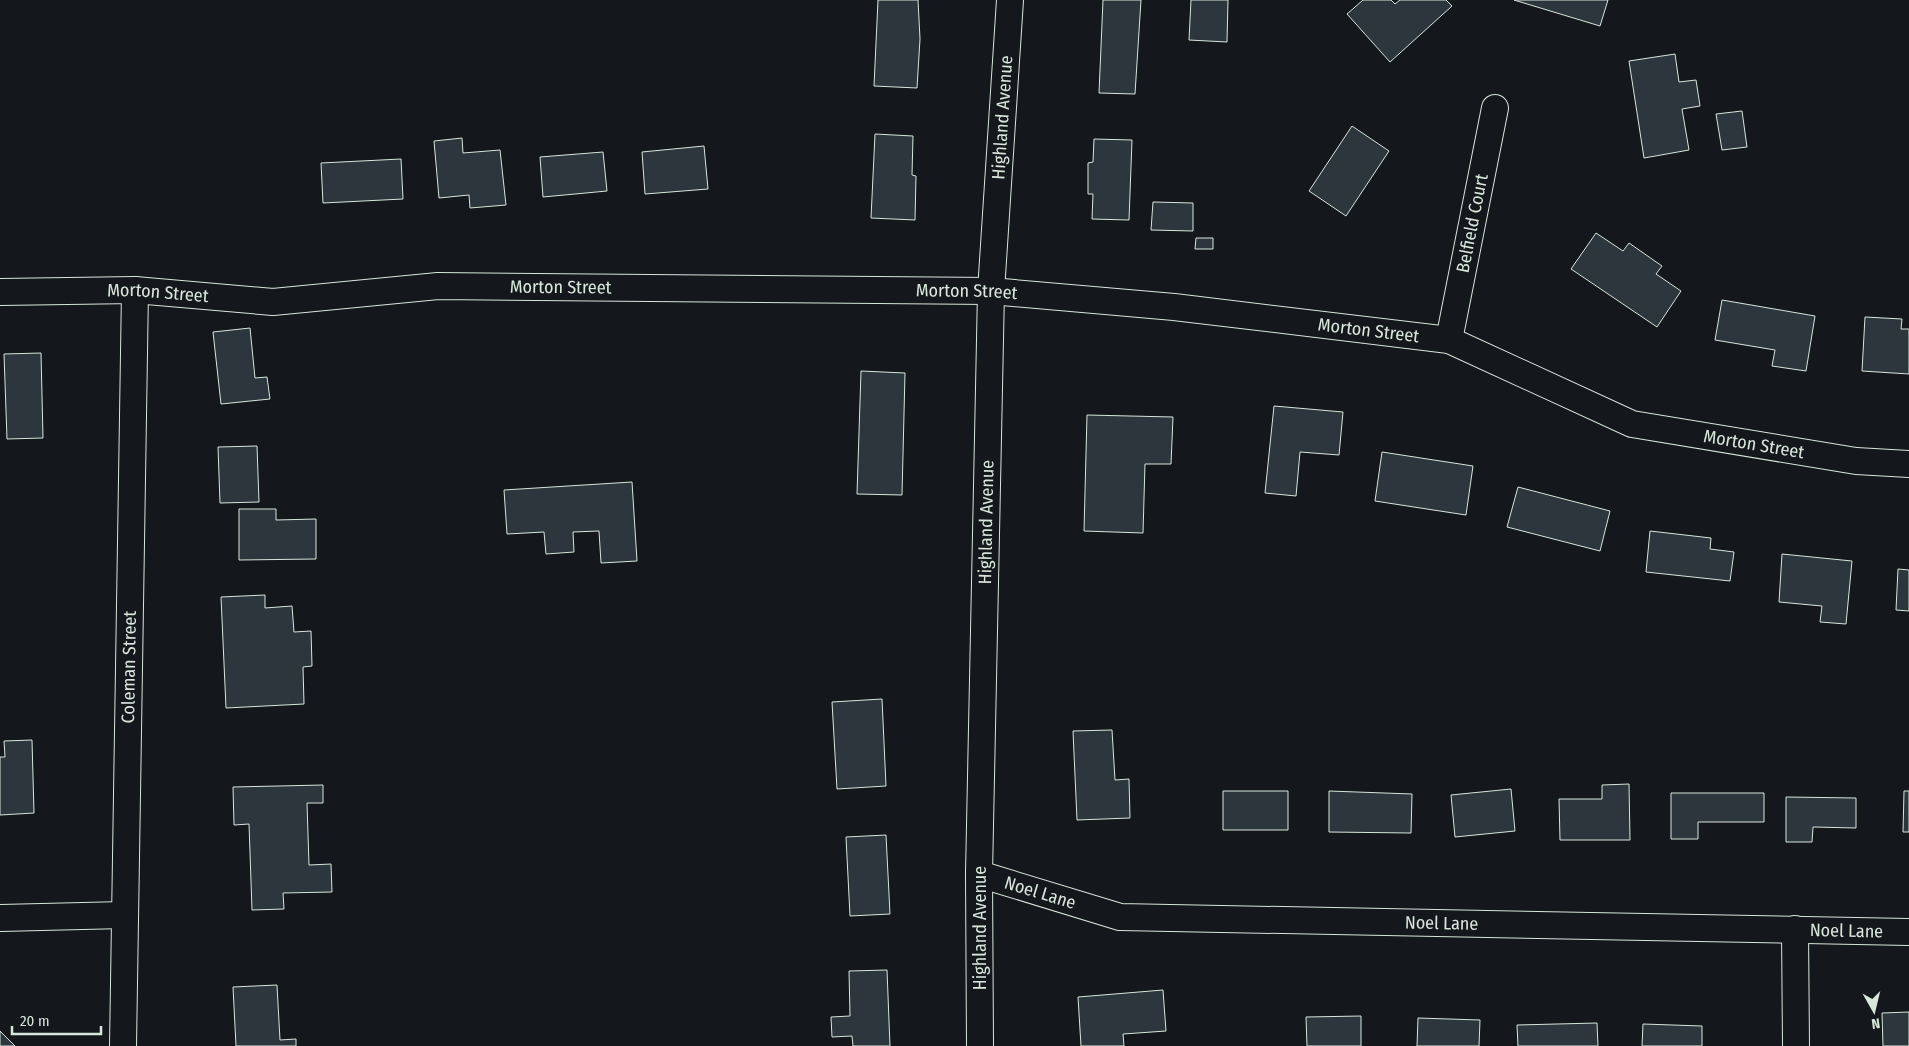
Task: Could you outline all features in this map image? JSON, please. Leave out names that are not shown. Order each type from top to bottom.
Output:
[{"type":"street","name":"Highland Avenue","points":[[980,1046],[979,874],[991,291],[1010,0]]},
{"type":"street","name":"Belfield Court","points":[[1449,340],[1495,108]]},
{"type":"street","name":"Morton Street","points":[[0,292],[135,290],[273,302],[438,286],[991,291],[1174,307],[1449,340],[1632,424],[1856,461],[1909,464]]},
{"type":"street","name":"Coleman Street","points":[[123,1046],[135,290]]},
{"type":"street","name":"Noel Lane","points":[[979,874],[1120,917],[1909,932]]},
{"type":"street","points":[[0,918],[124,915]]},
{"type":"street","points":[[1795,929],[1796,1046]]},
{"type":"building","points":[[878,0],[918,0],[920,39],[917,88],[874,86]]},
{"type":"building","points":[[1103,0],[1141,0],[1135,94],[1099,93]]},
{"type":"building","points":[[1191,0],[1228,0],[1227,42],[1189,40]]},
{"type":"building","points":[[1363,0],[1391,0],[1395,4],[1400,0],[1446,0],[1452,6],[1390,62],[1347,14]]},
{"type":"building","points":[[1514,0],[1608,0],[1600,26]]},
{"type":"building","points":[[1675,54],[1679,82],[1696,80],[1700,106],[1682,109],[1689,150],[1644,158],[1629,61]]},
{"type":"building","points":[[1742,111],[1747,147],[1722,150],[1716,114]]},
{"type":"building","points":[[1352,126],[1389,151],[1346,216],[1309,191]]},
{"type":"building","points":[[875,134],[913,136],[912,175],[916,176],[915,220],[871,218]]},
{"type":"building","points":[[462,138],[463,153],[500,150],[506,205],[470,208],[469,195],[439,198],[434,141]]},
{"type":"building","points":[[1094,139],[1132,140],[1129,220],[1092,219],[1093,194],[1088,194],[1088,163],[1093,162]]},
{"type":"building","points":[[704,146],[708,189],[645,194],[642,152]]},
{"type":"building","points":[[603,152],[607,191],[543,197],[540,157]]},
{"type":"building","points":[[401,159],[403,199],[323,203],[321,163]]},
{"type":"building","points":[[1153,202],[1193,203],[1193,231],[1151,230]]},
{"type":"building","points":[[1596,233],[1623,251],[1629,243],[1662,266],[1656,274],[1681,291],[1657,327],[1571,269]]},
{"type":"building","points":[[1196,238],[1213,238],[1213,249],[1195,249]]},
{"type":"building","points":[[1722,300],[1815,316],[1806,371],[1772,366],[1775,350],[1715,340]]},
{"type":"building","points":[[1865,317],[1902,319],[1901,329],[1909,329],[1909,374],[1862,371]]},
{"type":"building","points":[[250,328],[255,378],[267,377],[270,399],[221,404],[213,332]]},
{"type":"building","points":[[41,353],[43,438],[7,439],[4,354]]},
{"type":"building","points":[[861,371],[905,373],[902,495],[857,494]]},
{"type":"building","points":[[1274,406],[1343,412],[1339,455],[1300,452],[1296,496],[1265,493]]},
{"type":"building","points":[[1087,415],[1173,417],[1171,464],[1145,464],[1143,533],[1084,531]]},
{"type":"building","points":[[257,446],[259,502],[220,503],[218,447]]},
{"type":"building","points":[[1382,452],[1473,466],[1466,515],[1375,501]]},
{"type":"building","points":[[632,482],[637,561],[601,563],[599,531],[573,532],[574,552],[546,554],[544,532],[507,534],[504,490]]},
{"type":"building","points":[[1518,487],[1610,511],[1600,551],[1507,527]]},
{"type":"building","points":[[239,509],[276,509],[276,520],[316,519],[316,559],[239,560]]},
{"type":"building","points":[[1650,531],[1711,538],[1710,549],[1734,552],[1730,581],[1646,572]]},
{"type":"building","points":[[1782,554],[1852,561],[1846,624],[1820,622],[1822,606],[1779,602]]},
{"type":"building","points":[[1898,569],[1909,570],[1909,611],[1896,610]]},
{"type":"building","points":[[265,595],[265,608],[292,606],[294,632],[311,631],[312,666],[303,667],[304,704],[226,708],[221,597]]},
{"type":"building","points":[[882,699],[886,786],[837,789],[832,702]]},
{"type":"building","points":[[1112,730],[1115,780],[1129,779],[1130,818],[1077,820],[1073,731]]},
{"type":"building","points":[[32,740],[34,813],[0,815],[0,757],[5,757],[4,741]]},
{"type":"building","points":[[1629,784],[1630,840],[1560,840],[1559,799],[1602,799],[1602,785]]},
{"type":"building","points":[[323,785],[323,803],[307,803],[309,865],[331,864],[332,892],[283,893],[284,909],[252,910],[249,824],[234,825],[233,787]]},
{"type":"building","points":[[1511,789],[1515,831],[1455,837],[1451,795]]},
{"type":"building","points":[[1223,791],[1288,791],[1288,830],[1223,830]]},
{"type":"building","points":[[1329,791],[1412,794],[1411,833],[1329,832]]},
{"type":"building","points":[[1904,791],[1909,791],[1909,832],[1903,832]]},
{"type":"building","points":[[1671,793],[1764,793],[1764,822],[1698,822],[1698,839],[1671,839]]},
{"type":"building","points":[[1786,797],[1856,798],[1856,828],[1813,827],[1812,842],[1786,842]]},
{"type":"building","points":[[886,835],[890,914],[850,916],[846,837]]},
{"type":"building","points":[[887,970],[890,1046],[853,1046],[852,1036],[832,1037],[831,1017],[850,1016],[849,971]]},
{"type":"building","points":[[277,985],[280,1040],[296,1039],[296,1046],[236,1046],[233,987]]},
{"type":"building","points":[[1163,990],[1166,1031],[1123,1034],[1124,1046],[1081,1046],[1078,997]]},
{"type":"building","points":[[1909,1012],[1909,1046],[1883,1046],[1882,1013]]},
{"type":"building","points":[[1361,1016],[1361,1046],[1307,1046],[1306,1017]]},
{"type":"building","points":[[1418,1018],[1480,1020],[1479,1046],[1417,1046]]},
{"type":"building","points":[[1597,1023],[1598,1046],[1518,1046],[1517,1025]]},
{"type":"building","points":[[1643,1024],[1702,1026],[1702,1046],[1642,1046]]},
{"type":"building","points":[[0,1031],[15,1046],[0,1046]]}]
